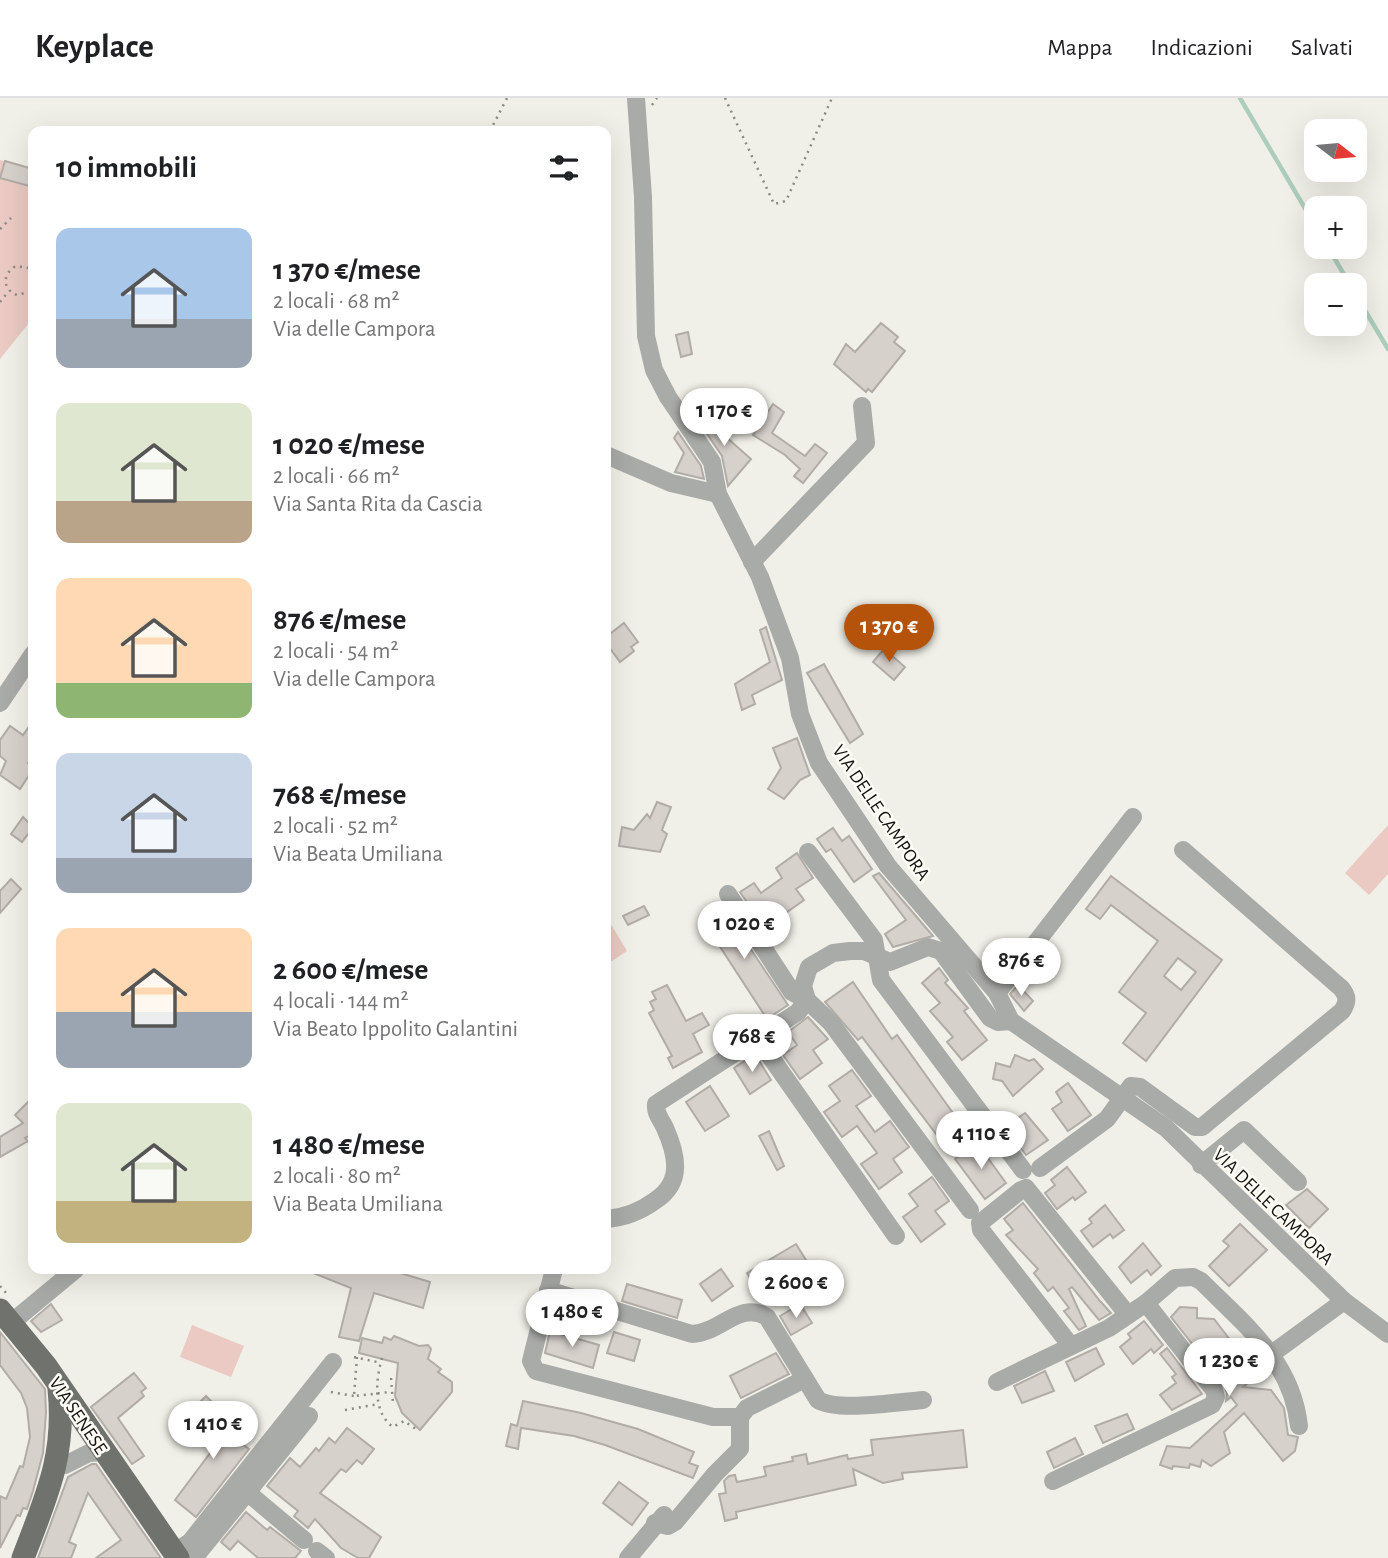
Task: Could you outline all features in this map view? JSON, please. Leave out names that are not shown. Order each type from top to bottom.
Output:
[{"type":"main road","name":"VIA SENESE","points":[[5,1320],[59,1386],[104,1452],[182,1556]]},
{"type":"main road","points":[[58,1474],[62,1430],[59,1386]]},
{"type":"main road","points":[[23,1558],[83,1421]]},
{"type":"street","name":"VIA DELLE CAMPORA","points":[[636,98],[649,356],[668,397],[712,462],[718,495],[752,562],[790,658],[800,713],[819,763],[888,866],[997,993],[1011,1021],[1166,1128],[1201,1165],[1344,1301],[1388,1334]]},
{"type":"street","points":[[752,562],[866,443],[862,406]]},
{"type":"street","points":[[611,457],[671,482],[718,495]]},
{"type":"street","points":[[0,704],[28,662]]},
{"type":"street","points":[[997,993],[1133,817]]},
{"type":"street","points":[[808,852],[874,940],[881,980],[1032,1169],[1107,1119],[1131,1086],[1140,1087],[1195,1127],[1202,1127],[1342,1011],[1346,1004],[1346,995],[1341,988],[1183,850]]},
{"type":"street","points":[[728,894],[792,992],[807,1000],[831,1023],[970,1210]]},
{"type":"street","points":[[807,1000],[803,986],[809,967],[833,953],[864,951],[890,962],[928,947],[941,951],[990,1018],[998,1022],[1011,1021]]},
{"type":"street","points":[[611,1218],[634,1213],[653,1203],[666,1193],[676,1177],[675,1152],[655,1112],[656,1104],[798,1012],[807,1000]]},
{"type":"street","points":[[758,1039],[896,1236]]},
{"type":"street","points":[[1201,1165],[1244,1130],[1298,1182]]},
{"type":"street","points":[[1071,1346],[981,1230],[981,1223],[1021,1190],[1026,1188],[1128,1315]]},
{"type":"street","points":[[5,1320],[68,1274]]},
{"type":"street","points":[[553,1274],[531,1361],[536,1371],[713,1417],[740,1417]]},
{"type":"street","points":[[997,1382],[1128,1315],[1175,1278],[1193,1278],[1201,1282],[1273,1353],[1298,1413],[1300,1426]]},
{"type":"street","points":[[548,1290],[692,1334],[707,1332],[745,1311],[756,1310],[767,1317],[823,1403],[841,1405],[923,1400]]},
{"type":"street","points":[[1273,1353],[1344,1301]]},
{"type":"street","points":[[1053,1481],[1212,1405],[1216,1397],[1214,1390],[1146,1303]]},
{"type":"street","points":[[182,1556],[190,1542],[333,1362]]},
{"type":"street","points":[[628,1558],[655,1523],[668,1526],[740,1450],[740,1417],[747,1408],[806,1379]]},
{"type":"street","points":[[182,1556],[247,1492],[309,1416]]},
{"type":"street","points":[[58,1474],[89,1452],[104,1452]]},
{"type":"street","points":[[247,1492],[316,1550]]},
{"type":"path","points":[[493,126],[507,98]]},
{"type":"path","points":[[725,98],[774,204],[786,201],[832,98]]},
{"type":"path","points":[[0,229],[11,218]]},
{"type":"path","points":[[9,291],[5,282],[11,268],[28,268]]},
{"type":"path","points":[[9,291],[25,294],[28,291]]},
{"type":"path","points":[[0,302],[9,291]]},
{"type":"path","points":[[354,1396],[356,1357],[377,1362]]},
{"type":"path","points":[[382,1358],[378,1393],[379,1404],[387,1423],[393,1427],[404,1421],[419,1432]]},
{"type":"path","points":[[391,1378],[390,1392],[393,1403]]},
{"type":"path","points":[[314,1387],[347,1397],[390,1392]]},
{"type":"path","points":[[345,1410],[379,1404]]},
{"type":"shaded area","points":[[0,160],[28,168],[28,324],[0,359]]},
{"type":"shaded area","points":[[1388,825],[1388,874],[1369,895],[1345,873]]},
{"type":"shaded area","points":[[611,924],[627,951],[611,962]]},
{"type":"shaded area","points":[[192,1325],[244,1346],[231,1377],[180,1357]]},
{"type":"building","points":[[5,161],[28,168],[28,186],[0,178]]},
{"type":"building","points":[[881,323],[898,337],[894,342],[905,351],[872,392],[868,389],[866,392],[834,364],[846,344],[855,352]]},
{"type":"building","points":[[688,332],[692,354],[681,357],[676,335]]},
{"type":"building","points":[[686,399],[695,413],[697,411],[751,459],[728,486],[722,456],[684,400]]},
{"type":"building","points":[[773,404],[784,412],[772,433],[805,456],[815,444],[827,453],[803,483],[794,476],[800,469],[785,455],[753,435]]},
{"type":"building","points":[[678,432],[701,466],[704,479],[675,472],[684,453],[674,438]]},
{"type":"building","points":[[624,623],[638,642],[631,647],[634,651],[620,662],[611,650],[611,633]]},
{"type":"building","points":[[766,627],[782,680],[752,695],[755,704],[742,710],[735,684],[770,662],[760,630]]},
{"type":"building","points":[[884,649],[905,667],[894,680],[873,662]]},
{"type":"building","points":[[824,664],[863,734],[850,743],[807,673]]},
{"type":"building","points":[[10,726],[23,735],[28,728],[28,777],[20,789],[0,775],[6,761],[0,756],[0,740]]},
{"type":"building","points":[[797,738],[810,775],[800,780],[784,799],[768,789],[781,768],[773,748]]},
{"type":"building","points":[[657,802],[671,807],[662,830],[667,834],[660,852],[619,846],[622,827],[634,830],[647,814],[650,818]]},
{"type":"building","points":[[23,817],[28,822],[28,834],[22,842],[11,834]]},
{"type":"building","points":[[833,828],[842,841],[849,836],[872,869],[854,882],[831,849],[826,852],[817,839]]},
{"type":"building","points":[[797,853],[813,878],[796,889],[804,900],[776,920],[769,909],[758,918],[740,892],[754,883],[761,893],[782,878],[776,868]]},
{"type":"building","points":[[879,873],[933,936],[893,947],[885,934],[906,920],[873,876]]},
{"type":"building","points":[[1111,876],[1222,960],[1146,1061],[1123,1043],[1146,1013],[1119,992],[1158,941],[1111,905],[1100,919],[1086,909]],"holes":[[[1178,958],[1196,972],[1181,990],[1164,976]]]},
{"type":"building","points":[[11,879],[21,889],[0,913],[0,891]]},
{"type":"building","points":[[720,903],[788,1005],[767,1019],[700,916]]},
{"type":"building","points":[[644,906],[649,915],[628,925],[623,916]]},
{"type":"building","points":[[939,968],[948,980],[945,983],[968,1008],[964,1011],[987,1040],[962,1060],[947,1042],[953,1037],[930,1011],[940,1003],[922,983]]},
{"type":"building","points":[[853,982],[892,1039],[897,1035],[963,1127],[943,1143],[862,1037],[858,1040],[825,1002]]},
{"type":"building","points":[[667,985],[686,1021],[702,1013],[709,1025],[693,1034],[702,1052],[673,1068],[668,1058],[672,1056],[649,1013],[654,1010],[650,1002],[656,999],[652,992]]},
{"type":"building","points":[[1018,985],[1033,1001],[1024,1011],[1010,994]]},
{"type":"building","points":[[808,1017],[828,1039],[813,1050],[822,1063],[800,1079],[783,1055],[797,1045],[788,1032]]},
{"type":"building","points":[[755,1054],[771,1080],[750,1094],[734,1068]]},
{"type":"building","points":[[1015,1055],[1029,1061],[1034,1059],[1043,1069],[1013,1096],[1002,1081],[993,1079],[996,1063],[1010,1067]]},
{"type":"building","points":[[852,1070],[871,1096],[856,1106],[875,1132],[890,1121],[909,1147],[893,1159],[902,1172],[879,1189],[861,1164],[877,1153],[857,1126],[842,1137],[824,1112],[840,1101],[829,1086]]},
{"type":"building","points":[[1068,1083],[1091,1115],[1068,1131],[1052,1109],[1062,1102],[1056,1092]]},
{"type":"building","points":[[710,1086],[729,1116],[705,1131],[686,1102]]},
{"type":"building","points":[[28,1102],[28,1136],[25,1138],[28,1141],[0,1157],[0,1137],[23,1123],[15,1115]]},
{"type":"building","points":[[1025,1113],[1048,1140],[1026,1155],[1005,1127]]},
{"type":"building","points":[[769,1131],[784,1166],[777,1170],[759,1136]]},
{"type":"building","points":[[977,1143],[1006,1183],[985,1199],[955,1159]]},
{"type":"building","points":[[1067,1167],[1086,1192],[1075,1200],[1073,1197],[1057,1209],[1045,1193],[1055,1185],[1051,1180]]},
{"type":"building","points":[[932,1177],[949,1201],[935,1211],[945,1224],[921,1242],[903,1217],[918,1206],[909,1194]]},
{"type":"building","points":[[1307,1189],[1328,1209],[1309,1228],[1286,1205]]},
{"type":"building","points":[[1023,1203],[1111,1313],[1099,1320],[1072,1287],[1069,1289],[1086,1326],[1079,1330],[1064,1311],[1069,1308],[1053,1287],[1048,1291],[1034,1273],[1038,1269],[1006,1235],[1013,1230],[1004,1219]]},
{"type":"building","points":[[1105,1205],[1124,1230],[1113,1238],[1110,1234],[1093,1247],[1081,1231],[1092,1223],[1089,1219]]},
{"type":"building","points":[[1240,1224],[1267,1250],[1229,1286],[1209,1266],[1229,1246],[1223,1241]]},
{"type":"building","points":[[1143,1243],[1161,1266],[1151,1275],[1147,1270],[1131,1283],[1119,1267]]},
{"type":"building","points":[[796,1244],[809,1265],[760,1295],[747,1273]]},
{"type":"building","points":[[721,1269],[733,1286],[712,1301],[700,1284]]},
{"type":"building","points":[[316,1274],[404,1274],[430,1282],[423,1308],[374,1293],[359,1341],[339,1337],[351,1288]]},
{"type":"building","points":[[627,1284],[682,1300],[677,1318],[622,1301]]},
{"type":"building","points":[[51,1304],[62,1320],[41,1332],[31,1321]]},
{"type":"building","points":[[800,1304],[812,1323],[791,1335],[780,1316]]},
{"type":"building","points":[[1180,1307],[1197,1308],[1197,1318],[1214,1319],[1234,1345],[1232,1386],[1255,1355],[1266,1368],[1243,1387],[1271,1390],[1284,1408],[1288,1435],[1298,1437],[1295,1451],[1283,1461],[1244,1413],[1224,1432],[1230,1453],[1211,1466],[1202,1460],[1200,1467],[1190,1464],[1189,1468],[1173,1466],[1172,1469],[1160,1465],[1167,1446],[1190,1448],[1237,1405],[1231,1397],[1226,1401],[1227,1393],[1223,1383],[1171,1317]]},
{"type":"building","points":[[1144,1321],[1163,1345],[1154,1353],[1151,1349],[1133,1364],[1120,1347],[1131,1338],[1128,1334]]},
{"type":"building","points":[[550,1331],[599,1345],[593,1368],[545,1353]]},
{"type":"building","points":[[0,1332],[45,1389],[46,1413],[43,1453],[27,1509],[23,1508],[20,1516],[17,1515],[0,1548],[0,1496],[6,1499],[20,1466],[23,1467],[30,1437],[27,1408],[21,1393],[0,1365]]},
{"type":"building","points":[[614,1332],[640,1340],[634,1361],[607,1353]]},
{"type":"building","points":[[394,1336],[419,1346],[428,1345],[431,1349],[428,1359],[441,1369],[438,1372],[452,1382],[452,1392],[420,1430],[402,1413],[395,1396],[398,1363],[359,1353],[362,1338],[382,1343],[384,1337],[391,1340]]},
{"type":"building","points":[[1096,1348],[1104,1364],[1075,1381],[1066,1362]]},
{"type":"building","points":[[1167,1348],[1202,1394],[1172,1410],[1160,1395],[1176,1383],[1172,1377],[1176,1374],[1160,1354]]},
{"type":"building","points":[[776,1353],[789,1374],[741,1398],[730,1376]]},
{"type":"building","points":[[1045,1371],[1054,1391],[1022,1403],[1014,1386]]},
{"type":"building","points":[[134,1373],[146,1388],[141,1392],[144,1396],[118,1418],[144,1456],[132,1464],[91,1407]]},
{"type":"building","points":[[206,1396],[233,1424],[229,1428],[234,1438],[249,1449],[196,1517],[175,1500],[216,1445],[201,1431],[211,1421],[198,1404]]},
{"type":"building","points":[[523,1401],[638,1429],[694,1452],[689,1463],[698,1466],[693,1478],[605,1445],[574,1436],[521,1428],[518,1449],[506,1446],[511,1424],[517,1426]]},
{"type":"building","points":[[1127,1414],[1134,1429],[1103,1443],[1095,1426]]},
{"type":"building","points":[[347,1428],[374,1449],[362,1464],[357,1460],[346,1472],[341,1469],[320,1493],[381,1537],[369,1558],[358,1558],[341,1548],[315,1519],[308,1528],[294,1516],[298,1511],[267,1486],[290,1458],[300,1467],[316,1448],[319,1451],[329,1438],[335,1443]]},
{"type":"building","points":[[963,1430],[967,1467],[902,1473],[903,1479],[883,1483],[853,1469],[856,1485],[736,1512],[737,1518],[725,1521],[719,1494],[726,1493],[724,1481],[729,1476],[735,1475],[737,1482],[766,1476],[764,1467],[793,1461],[792,1457],[806,1454],[808,1464],[847,1455],[848,1459],[873,1455],[871,1440]]},
{"type":"building","points":[[1075,1438],[1083,1454],[1054,1468],[1047,1452]]},
{"type":"building","points":[[96,1464],[161,1558],[96,1558],[121,1540],[88,1493],[69,1542],[76,1545],[71,1558],[38,1558],[68,1477]]},
{"type":"building","points":[[619,1482],[648,1503],[632,1525],[603,1503]]},
{"type":"building","points":[[246,1512],[267,1530],[270,1527],[301,1551],[295,1558],[258,1558],[238,1541],[230,1550],[221,1542]]},
{"type":"waterway","points":[[1240,98],[1304,207]]},
{"type":"waterway","points":[[1335,259],[1343,273]]},
{"type":"waterway","points":[[1367,314],[1388,349]]}]
